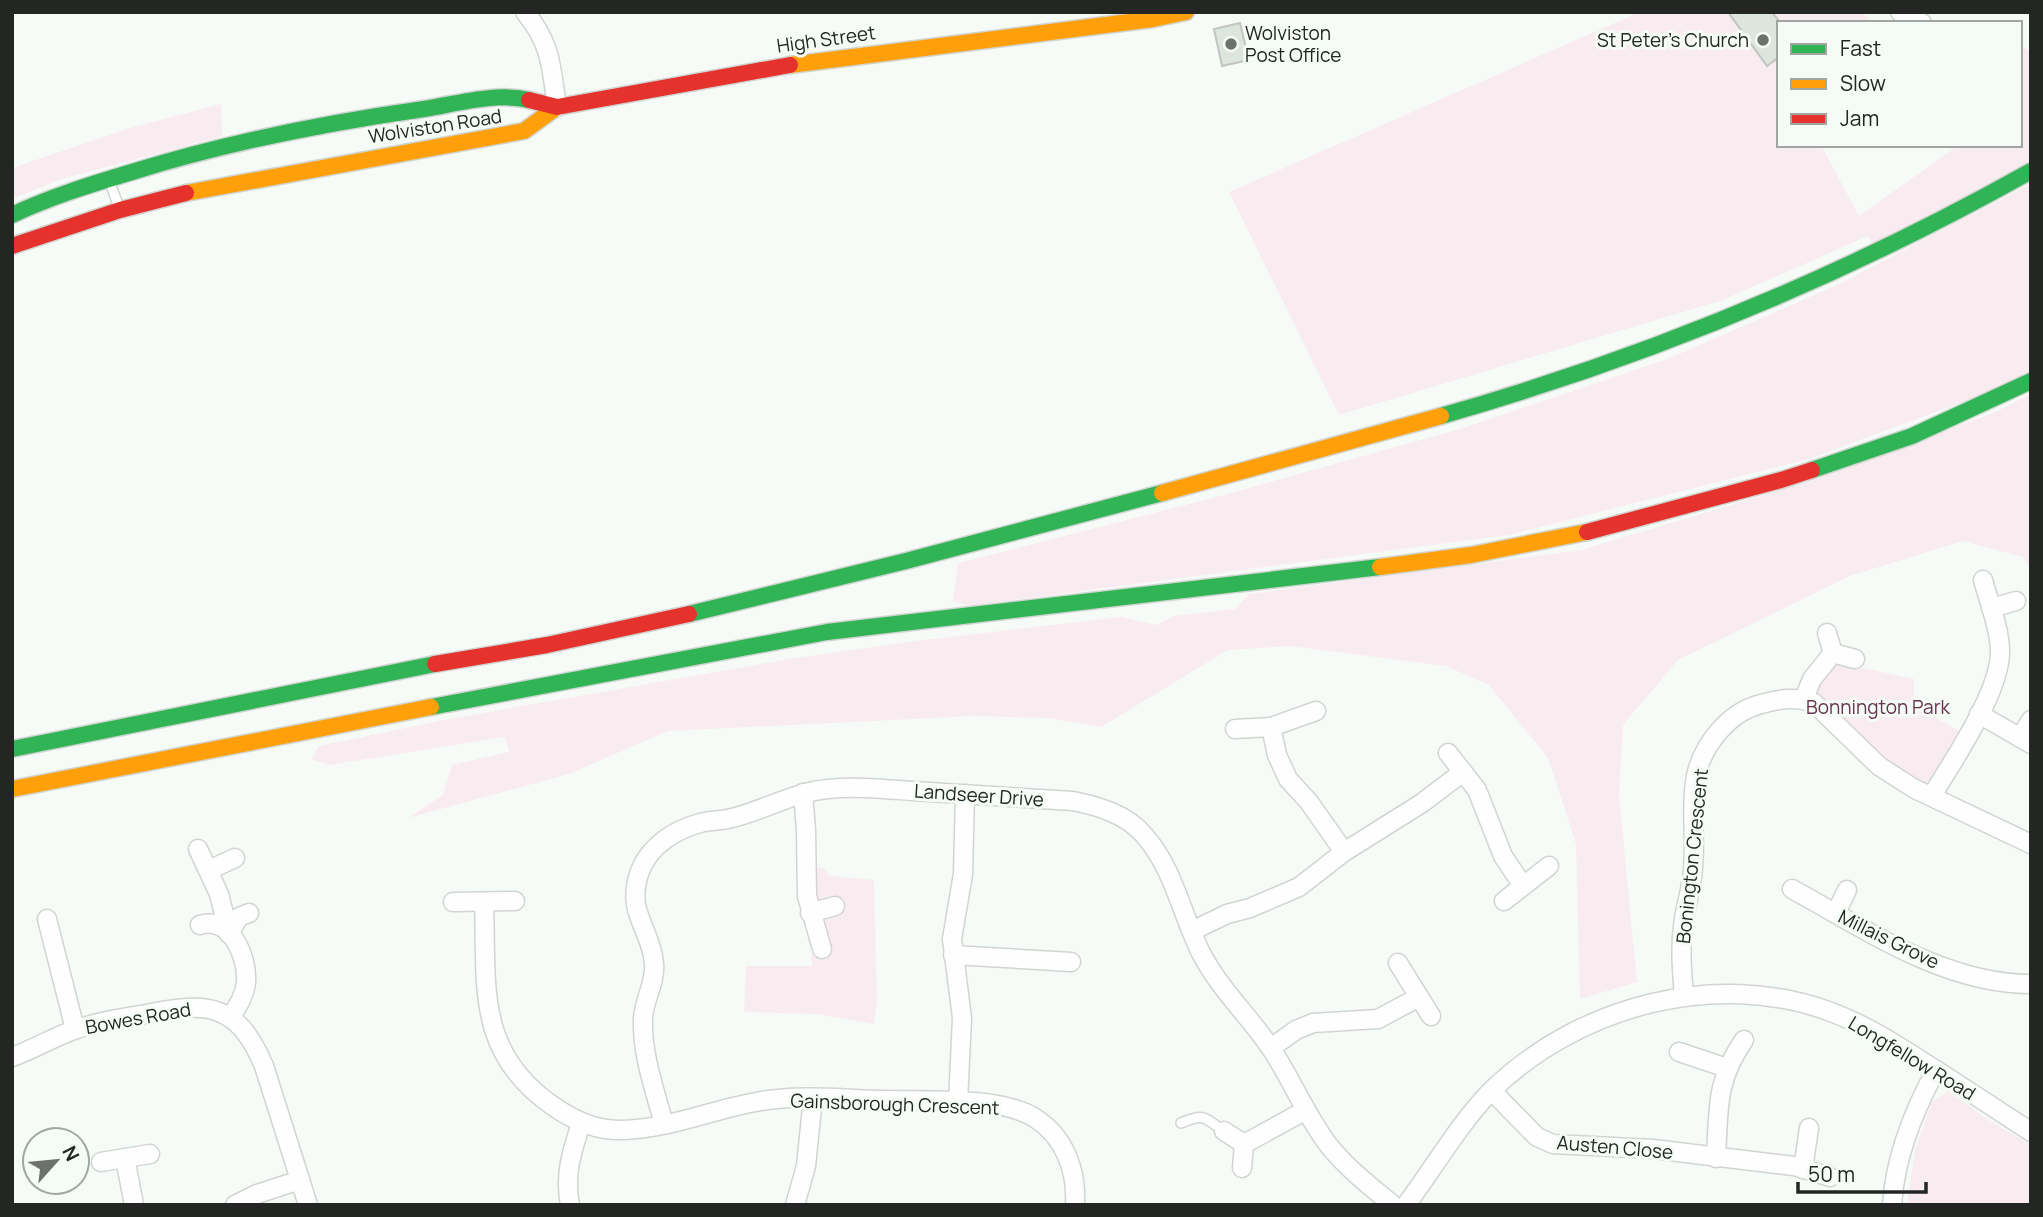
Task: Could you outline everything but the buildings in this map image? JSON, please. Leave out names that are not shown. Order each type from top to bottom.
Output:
[{"type":"street","points":[[525,12],[540,31],[549,52],[558,107]]},
{"type":"street","name":"High Street","points":[[558,107],[797,64],[1102,19],[1186,12]]},
{"type":"street","points":[[1900,12],[1918,21]]},
{"type":"street","name":"Wolviston Road","points":[[12,215],[35,204],[108,179],[258,137],[368,117],[507,98],[518,97],[558,107]]},
{"type":"street","name":"Wolviston Road","points":[[12,246],[120,210],[211,187],[524,131],[558,107]]},
{"type":"street","points":[[12,749],[422,666],[487,658],[548,646],[684,616],[936,555],[1535,387],[1689,333],[1817,281],[1917,233],[2031,171]]},
{"type":"street","points":[[12,789],[259,738],[827,632],[1217,587],[1471,555],[1531,544],[1627,522],[1781,481],[1912,436],[2031,381]]},
{"type":"street","points":[[1932,796],[1979,714],[1996,678],[2000,662],[1999,637],[1983,580]]},
{"type":"street","points":[[1990,608],[2016,601]]},
{"type":"street","points":[[1827,633],[1833,653]]},
{"type":"street","points":[[1833,653],[1854,659]]},
{"type":"street","points":[[1833,653],[1812,680],[1804,699],[1814,703],[1880,766],[1932,796],[2031,844]]},
{"type":"street","name":"Bonington Crescent","points":[[1684,996],[1683,926],[1693,870],[1694,793],[1701,760],[1716,734],[1737,713],[1780,699],[1804,699]]},
{"type":"street","points":[[1236,729],[1271,727],[1316,712]]},
{"type":"street","points":[[1979,714],[2026,741],[2031,720]]},
{"type":"street","points":[[1271,727],[1277,755],[1288,779],[1310,802],[1344,852]]},
{"type":"street","points":[[1448,753],[1481,797],[1503,856],[1523,886]]},
{"type":"street","points":[[1192,931],[1227,914],[1285,894],[1319,873],[1344,852],[1422,803],[1463,772]]},
{"type":"street","name":"Landseer Drive","points":[[664,1124],[643,1038],[643,1018],[653,981],[654,964],[651,948],[636,910],[636,887],[640,872],[654,848],[683,829],[703,822],[752,813],[803,793],[850,788],[1073,801],[1097,806],[1121,817],[1141,831],[1158,852],[1169,872],[1202,954],[1216,977],[1271,1048],[1329,1146],[1393,1205]]},
{"type":"street","points":[[803,793],[806,881],[810,913],[822,949]]},
{"type":"street","points":[[958,1102],[962,1018],[952,939],[963,874],[965,794]]},
{"type":"street","points":[[198,849],[209,870],[229,934]]},
{"type":"street","points":[[209,870],[235,858]]},
{"type":"street","points":[[1504,901],[1549,866]]},
{"type":"street","name":"Millais Grove","points":[[1792,889],[1894,945],[1941,965],[1996,982],[2031,984]]},
{"type":"street","points":[[1836,913],[1847,890]]},
{"type":"street","points":[[453,902],[515,901]]},
{"type":"street","name":"Gainsborough Crescent","points":[[484,902],[488,1010],[495,1039],[508,1064],[523,1083],[581,1123],[618,1131],[664,1124],[759,1101],[813,1098],[1001,1105],[1035,1118],[1052,1131],[1073,1168],[1076,1205]]},
{"type":"street","points":[[810,913],[835,906]]},
{"type":"street","points":[[229,934],[239,916],[249,913]]},
{"type":"street","points":[[47,919],[75,1029]]},
{"type":"street","points":[[200,925],[219,925],[240,950],[247,979],[245,993],[230,1018],[244,1030],[259,1055],[308,1205]]},
{"type":"street","points":[[953,955],[1071,962]]},
{"type":"street","points":[[1398,963],[1431,1016]]},
{"type":"street","name":"Longfellow Road","points":[[1406,1205],[1476,1107],[1523,1063],[1597,1020],[1652,1002],[1684,996],[1761,997],[1830,1011],[1885,1038],[2031,1132]]},
{"type":"street","points":[[1271,1048],[1296,1030],[1313,1023],[1378,1019],[1419,997]]},
{"type":"street","name":"Bowes Road","points":[[12,1057],[75,1029],[184,1006],[214,1010],[230,1018]]},
{"type":"street","points":[[1716,1158],[1721,1090],[1727,1068],[1744,1040]]},
{"type":"street","points":[[1679,1052],[1727,1068]]},
{"type":"street","points":[[1892,1205],[1894,1185],[1907,1133],[1921,1097],[1936,1070]]},
{"type":"street","name":"Austen Close","points":[[1492,1091],[1522,1124],[1537,1137],[1553,1144],[1653,1149],[1803,1169],[1830,1177]]},
{"type":"street","points":[[795,1205],[806,1166],[813,1098]]},
{"type":"street","points":[[1244,1144],[1306,1110]]},
{"type":"street","points":[[570,1205],[566,1174],[581,1123]]},
{"type":"street","points":[[1803,1169],[1809,1128]]},
{"type":"street","points":[[1224,1130],[1244,1144]]},
{"type":"street","points":[[1242,1168],[1244,1144]]},
{"type":"street","points":[[101,1162],[150,1154]]},
{"type":"street","points":[[125,1158],[134,1205]]},
{"type":"street","points":[[235,1205],[257,1194],[299,1180]]},
{"type":"lane","points":[[108,179],[120,210]]},
{"type":"lane","points":[[1181,1123],[1197,1116],[1224,1130]]},
{"type":"green space","points":[[1640,12],[1860,12],[1872,21],[1777,21],[1777,147],[1822,147],[1859,216],[1956,147],[2022,147],[2022,47],[2031,51],[2031,161],[1874,247],[1868,236],[1723,300],[1339,415],[1229,192]]},
{"type":"green space","points":[[221,104],[222,136],[59,180],[12,199],[12,168],[130,128]]},
{"type":"green space","points":[[2031,184],[2031,374],[2016,382],[1812,458],[1509,535],[968,606],[953,601],[958,563],[1213,498],[1460,429],[1665,360],[1835,286]]},
{"type":"green space","points":[[2031,394],[2031,570],[2023,557],[1963,541],[1850,576],[1678,660],[1623,725],[1619,795],[1637,982],[1580,999],[1576,844],[1548,758],[1489,685],[1446,666],[1290,646],[1228,650],[1101,727],[1049,718],[973,716],[668,731],[569,774],[408,818],[443,795],[452,765],[509,752],[505,737],[329,765],[311,759],[319,746],[449,719],[789,659],[1121,617],[1157,625],[1173,616],[1235,609],[1249,594],[1581,550],[1817,479],[1995,412]]},
{"type":"green space","name":"Bonnington Park","points":[[1836,662],[1914,679],[1914,705],[1959,731],[1932,782],[1927,785],[1898,772],[1854,735],[1817,698],[1816,687]]},
{"type":"green space","points":[[810,866],[823,868],[831,876],[874,880],[877,1002],[874,1024],[816,1014],[744,1012],[746,966],[813,966],[810,955],[825,951]]},
{"type":"green space","points":[[1948,1091],[1987,1119],[2031,1145],[2031,1205],[1907,1205],[1915,1150],[1932,1102]]},
{"type":"traffic: fast","points":[[12,215],[102,181],[240,143],[313,127],[476,100],[504,97],[529,100]]},
{"type":"traffic: fast","points":[[1441,416],[1594,368],[1744,311],[1889,245],[2031,171]]},
{"type":"traffic: fast","points":[[1812,470],[1912,436],[2031,381]]},
{"type":"traffic: fast","points":[[689,614],[906,561],[1162,493]]},
{"type":"traffic: fast","points":[[431,707],[827,632],[1380,567]]},
{"type":"traffic: fast","points":[[12,749],[435,664]]},
{"type":"traffic: slow","points":[[790,65],[1153,19],[1186,12]]},
{"type":"traffic: slow","points":[[186,193],[524,131],[557,107]]},
{"type":"traffic: slow","points":[[1162,493],[1441,416]]},
{"type":"traffic: slow","points":[[1380,567],[1471,555],[1587,532]]},
{"type":"traffic: slow","points":[[12,789],[431,707]]},
{"type":"traffic: jam","points":[[529,100],[557,107],[790,65]]},
{"type":"traffic: jam","points":[[12,246],[120,210],[186,193]]},
{"type":"traffic: jam","points":[[1587,532],[1812,470]]},
{"type":"traffic: jam","points":[[435,664],[547,645],[689,614]]},
{"type":"place","name":"St Peter's Church","points":[[1763,40]]},
{"type":"place","name":"Wolviston Post Office","points":[[1231,44]]}]
